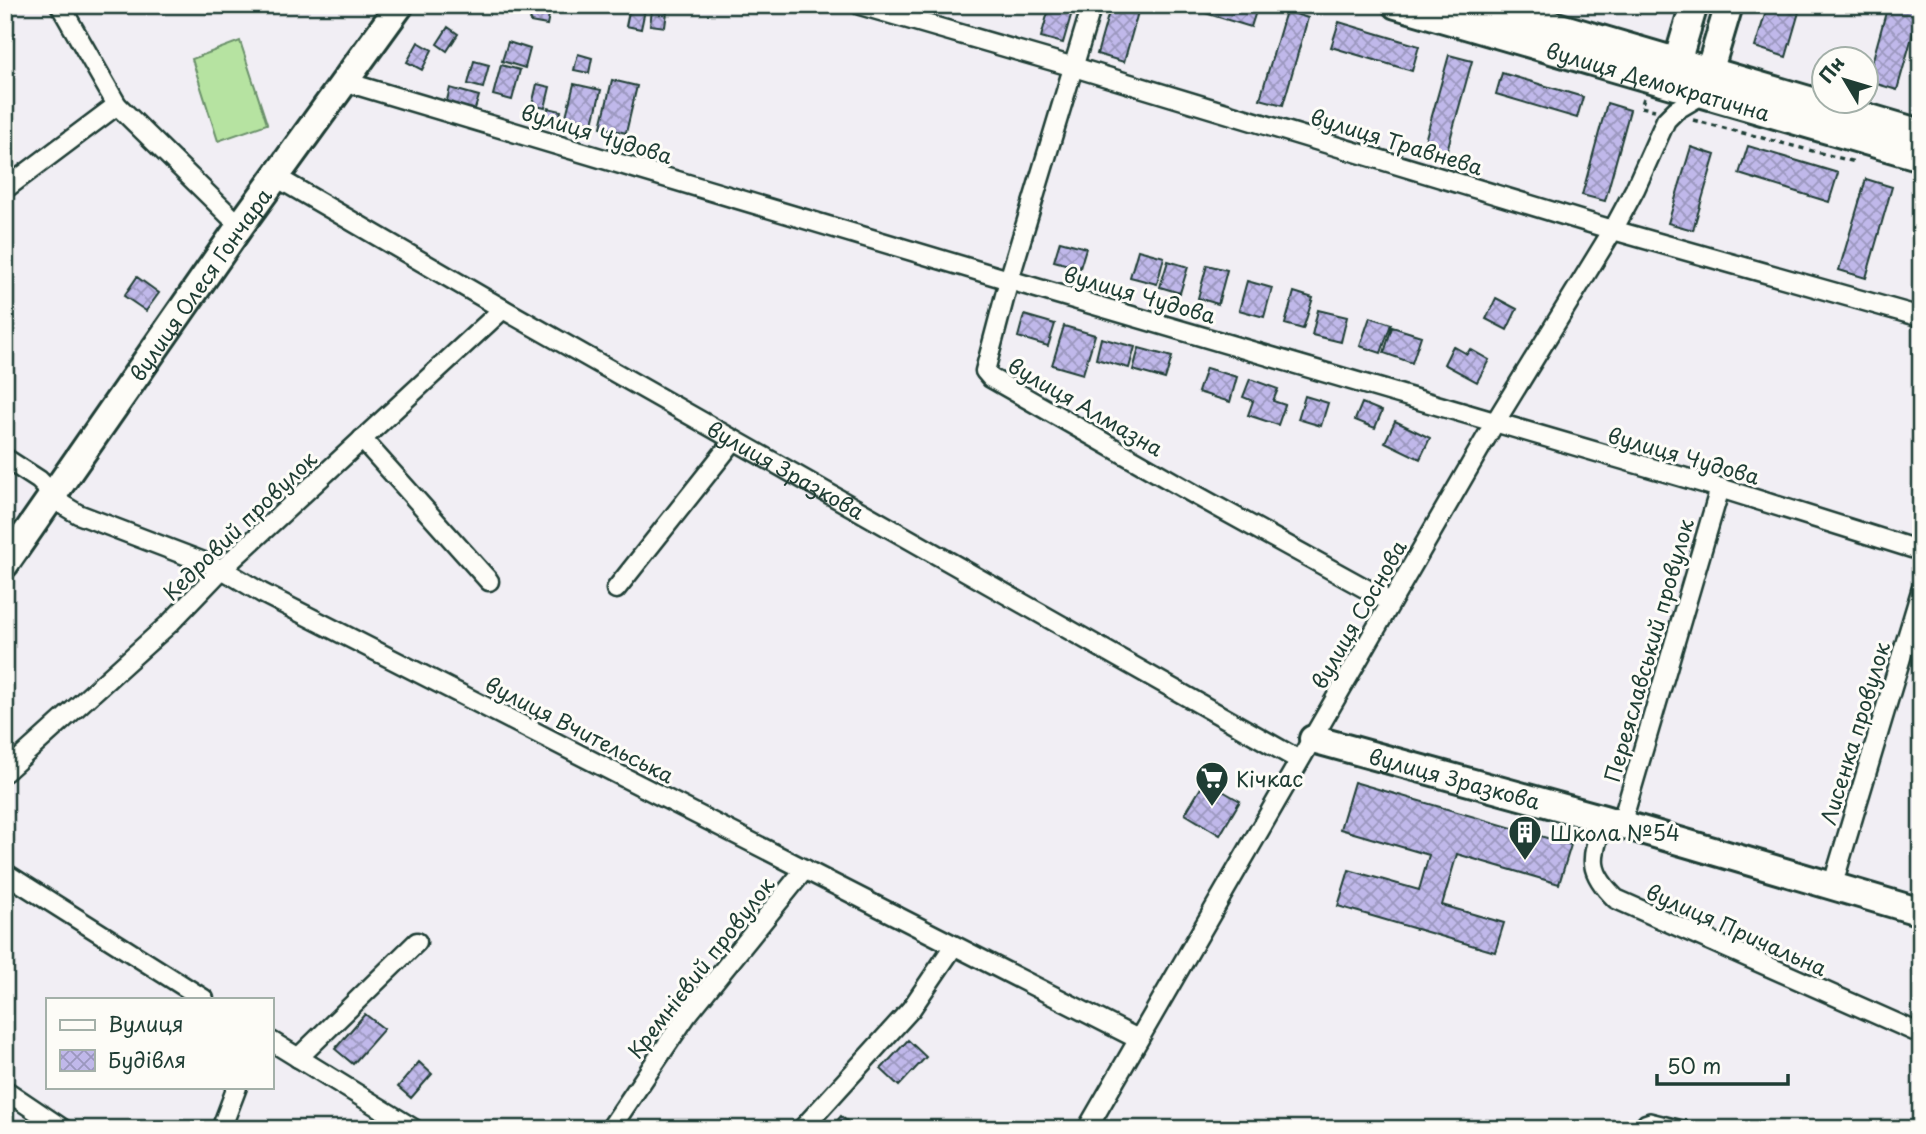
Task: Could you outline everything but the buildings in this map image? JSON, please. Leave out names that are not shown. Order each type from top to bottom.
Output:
[{"type":"street","points":[[60,5],[117,105],[240,226]]},
{"type":"street","name":"вулиця Олеся Гончара","points":[[5,564],[240,226],[400,5]]},
{"type":"street","name":"вулиця Травнева","points":[[860,5],[1074,66],[1613,230],[1921,317]]},
{"type":"street","name":"вулиця Алмазна","points":[[1092,5],[1009,280],[985,368],[986,374],[1390,603]]},
{"type":"street","name":"вулиця Демократична","points":[[1396,5],[1674,73]]},
{"type":"street","name":"вулиця Демократична","points":[[1485,5],[1921,158]]},
{"type":"street","points":[[1674,73],[1694,5]]},
{"type":"street","points":[[1668,116],[1706,83],[1729,5]]},
{"type":"street","name":"вулиця Соснова","points":[[1087,1129],[1494,424],[1613,230],[1668,116],[1674,73]]},
{"type":"street","name":"вулиця Чудова","points":[[346,82],[1494,424],[1720,488],[1921,551]]},
{"type":"street","name":"вулиця Демократична","points":[[1706,83],[1921,133]]},
{"type":"street","points":[[5,190],[117,105]]},
{"type":"street","name":"вулиця Зразкова","points":[[276,177],[734,440],[1306,750],[1613,822],[1921,912]]},
{"type":"street","name":"Кедровий провулок","points":[[5,772],[170,623],[222,569],[503,309]]},
{"type":"street","points":[[362,439],[489,581]]},
{"type":"street","points":[[616,589],[734,440]]},
{"type":"street","name":"вулиця Вчительська","points":[[5,458],[40,480],[52,496],[79,514],[222,569],[262,593],[1138,1040]]},
{"type":"street","name":"Переяславський провулок","points":[[1613,822],[1720,488]]},
{"type":"street","name":"Лисенка провулок","points":[[1832,887],[1921,592]]},
{"type":"street","name":"вулиця Причальна","points":[[1613,822],[1593,858],[1595,874],[1616,899],[1921,1034]]},
{"type":"street","name":"Кремнієвий провулок","points":[[610,1129],[687,1015],[805,869]]},
{"type":"street","points":[[5,873],[202,998]]},
{"type":"street","points":[[298,1058],[417,942]]},
{"type":"street","points":[[802,1129],[911,1009],[953,947]]},
{"type":"street","points":[[273,1042],[414,1129]]},
{"type":"street","points":[[221,1129],[237,1088]]},
{"type":"street","points":[[5,1090],[63,1129]]},
{"type":"lane","points":[[1636,1129],[1644,1120],[1650,1118],[1695,1129]]},
{"type":"path","points":[[1641,107],[1855,163]]},
{"type":"green space","points":[[240,41],[267,124],[218,141],[192,59]]},
{"type":"place","name":"Кічкас","points":[[1212,808]]},
{"type":"place","name":"Школа №54","points":[[1525,862]]}]
